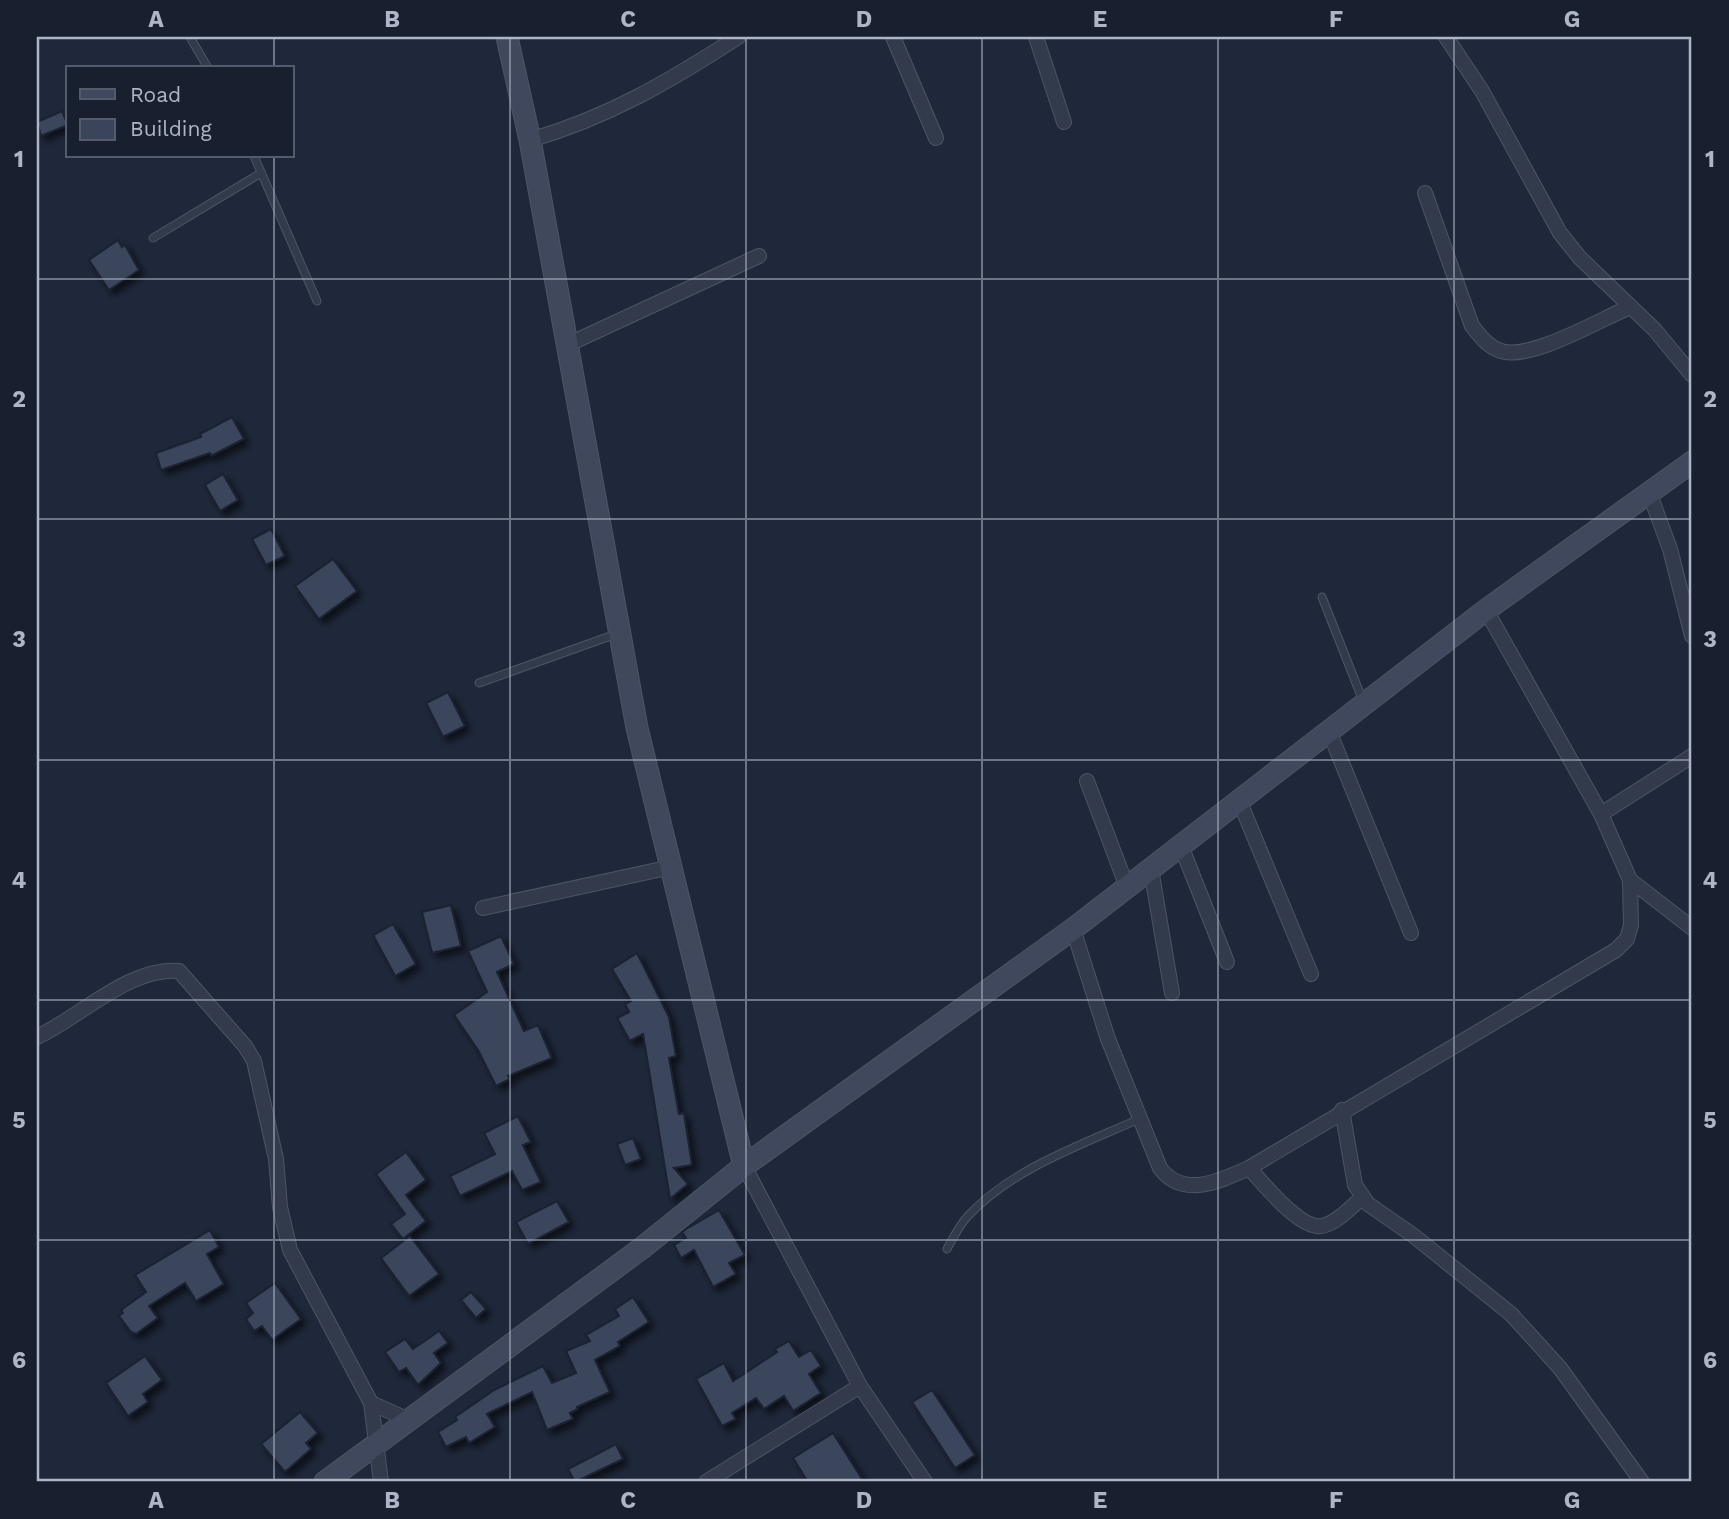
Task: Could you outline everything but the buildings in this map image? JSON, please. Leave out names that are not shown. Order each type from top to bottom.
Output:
[{"type":"main road","points":[[507,37],[530,140],[569,344],[637,728],[744,1166]]},
{"type":"main road","points":[[325,1482],[642,1248],[744,1166],[1073,929],[1486,610],[1692,462]]},
{"type":"street","points":[[530,140],[608,113],[672,80],[738,37]]},
{"type":"street","points":[[893,37],[936,138]]},
{"type":"street","points":[[1035,37],[1064,122]]},
{"type":"street","points":[[1446,37],[1482,91],[1560,233],[1655,330],[1692,375]]},
{"type":"street","points":[[1424,194],[1472,326],[1487,344],[1502,352],[1516,353],[1545,345],[1630,307]]},
{"type":"street","points":[[569,344],[759,256]]},
{"type":"street","points":[[1649,492],[1670,549],[1692,636]]},
{"type":"street","points":[[1073,929],[1108,1039],[1160,1168],[1171,1181],[1195,1186],[1218,1181],[1249,1168],[1342,1110],[1616,950],[1627,939],[1631,925],[1630,880],[1601,814],[1486,610]]},
{"type":"street","points":[[1329,731],[1411,933]]},
{"type":"street","points":[[1601,814],[1692,756]]},
{"type":"street","points":[[1087,781],[1127,887]]},
{"type":"street","points":[[1238,800],[1311,974]]},
{"type":"street","points":[[1181,846],[1227,962]]},
{"type":"street","points":[[483,908],[671,867]]},
{"type":"street","points":[[1151,869],[1171,993]]},
{"type":"street","points":[[1630,880],[1692,928]]},
{"type":"street","points":[[37,1037],[136,978],[165,970],[179,971],[245,1046],[254,1061],[276,1159],[280,1206],[290,1250],[371,1403],[381,1482]]},
{"type":"street","points":[[1342,1110],[1355,1185],[1363,1197],[1511,1314],[1560,1368],[1642,1482]]},
{"type":"street","points":[[744,1166],[860,1386],[925,1482]]},
{"type":"street","points":[[1249,1168],[1298,1219],[1314,1226],[1334,1221],[1363,1197]]},
{"type":"street","points":[[706,1482],[860,1386]]},
{"type":"street","points":[[371,1403],[409,1420]]},
{"type":"lane","points":[[190,37],[207,66]]},
{"type":"lane","points":[[255,158],[317,300]]},
{"type":"lane","points":[[153,238],[261,173]]},
{"type":"lane","points":[[1322,597],[1364,705]]},
{"type":"lane","points":[[479,684],[621,632]]},
{"type":"lane","points":[[947,1249],[966,1218],[993,1193],[1054,1157],[1139,1119]]}]
